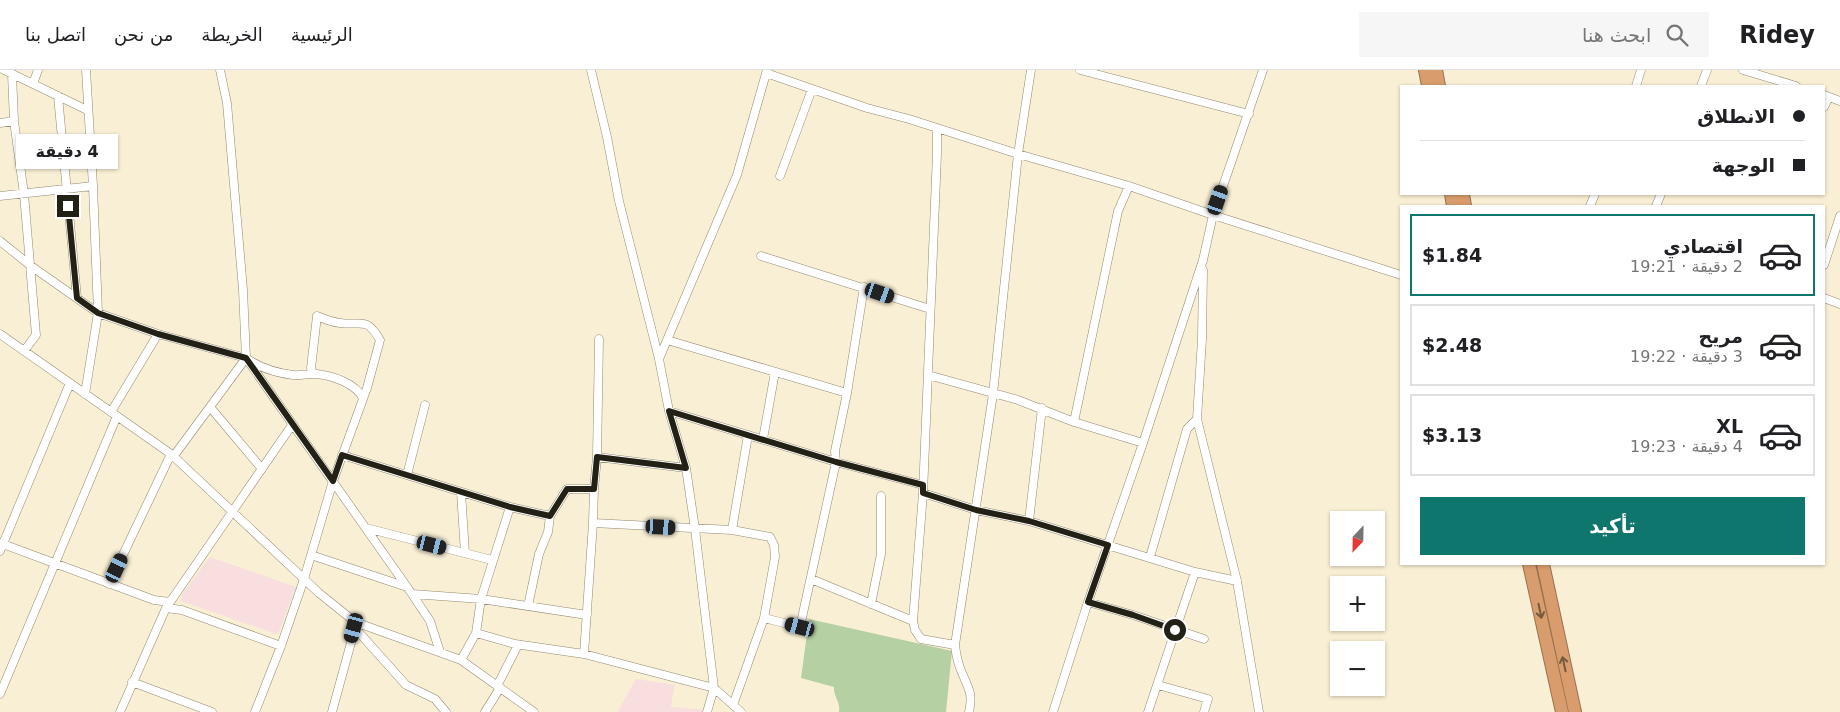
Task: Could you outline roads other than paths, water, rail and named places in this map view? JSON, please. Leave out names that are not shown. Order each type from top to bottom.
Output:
[{"type":"highway","points":[[1425,70],[1428,85]]},
{"type":"highway","points":[[1436,70],[1439,85]]},
{"type":"highway","points":[[1529,565],[1562,712]]},
{"type":"highway","points":[[1543,565],[1575,712]]},
{"type":"street","points":[[4,70],[87,110]]},
{"type":"street","points":[[33,84],[38,70]]},
{"type":"street","points":[[85,394],[98,313],[86,70]]},
{"type":"street","points":[[220,70],[227,103],[243,290],[246,358],[412,594],[430,622],[440,652]]},
{"type":"street","points":[[591,70],[607,137],[619,201],[659,359],[669,411],[686,468],[714,688],[707,712]]},
{"type":"street","points":[[969,712],[972,701],[969,688],[961,671],[955,645],[993,394],[1018,154],[1031,70]]},
{"type":"street","points":[[1080,70],[1248,114]]},
{"type":"street","points":[[1053,712],[1203,260],[1213,215],[1263,70]]},
{"type":"street","points":[[1636,85],[1641,70]]},
{"type":"street","points":[[1700,85],[1706,70]]},
{"type":"street","points":[[1743,70],[1793,85]]},
{"type":"street","points":[[659,359],[736,175],[767,71],[812,88],[937,129],[1129,186],[1400,275]]},
{"type":"street","points":[[12,74],[14,122],[24,194],[36,335],[24,351]]},
{"type":"street","points":[[780,176],[812,88]]},
{"type":"street","points":[[58,96],[77,298]]},
{"type":"street","points":[[1826,96],[1840,100]]},
{"type":"street","points":[[0,122],[14,122]]},
{"type":"street","points":[[937,129],[923,489],[914,621],[915,630],[921,638],[955,645]]},
{"type":"street","points":[[0,196],[93,186]]},
{"type":"street","points":[[1074,422],[1118,211],[1129,186]]},
{"type":"street","points":[[1825,262],[1840,216]]},
{"type":"street","points":[[0,241],[31,266],[98,313],[158,334],[246,358],[260,366],[289,374],[313,374],[339,380],[360,391],[363,398]]},
{"type":"street","points":[[761,256],[930,309]]},
{"type":"street","points":[[1203,260],[1202,339],[1197,419],[1237,581],[1259,712]]},
{"type":"street","points":[[764,618],[800,627],[836,462],[835,451],[847,393],[864,288]]},
{"type":"street","points":[[1825,298],[1840,304]]},
{"type":"street","points":[[255,712],[304,580],[333,481],[363,398],[380,340],[368,325],[356,322],[338,323],[317,316],[311,368],[313,374]]},
{"type":"street","points":[[0,334],[172,455],[304,580],[355,625],[406,685],[435,699],[446,712]]},
{"type":"street","points":[[0,694],[55,563],[114,414],[158,334]]},
{"type":"street","points":[[584,654],[597,457],[599,338]]},
{"type":"street","points":[[667,340],[847,393]]},
{"type":"street","points":[[109,584],[172,455],[246,358]]},
{"type":"street","points":[[763,439],[775,372]]},
{"type":"street","points":[[928,375],[1042,408],[1074,422],[1143,443]]},
{"type":"street","points":[[70,383],[1,546],[55,563],[281,646]]},
{"type":"street","points":[[408,475],[424,405]]},
{"type":"street","points":[[210,407],[262,469]]},
{"type":"street","points":[[1029,521],[1042,408]]},
{"type":"street","points":[[669,411],[923,489],[976,510],[1029,521],[1195,572],[1237,581]]},
{"type":"street","points":[[1150,557],[1187,429],[1197,419]]},
{"type":"street","points":[[120,712],[168,605],[292,425]]},
{"type":"street","points":[[732,530],[748,434]]},
{"type":"street","points":[[342,455],[510,507],[550,516]]},
{"type":"street","points":[[597,457],[686,468]]},
{"type":"street","points":[[528,606],[539,554],[548,532],[550,516],[567,489],[594,489]]},
{"type":"street","points":[[461,492],[465,553]]},
{"type":"street","points":[[871,604],[882,554],[881,496]]},
{"type":"street","points":[[461,660],[476,633],[481,599],[510,507]]},
{"type":"street","points":[[593,523],[732,530],[770,537],[774,545],[775,557],[764,618],[733,705]]},
{"type":"street","points":[[366,528],[492,560]]},
{"type":"street","points":[[311,555],[407,587]]},
{"type":"street","points":[[1148,712],[1195,572]]},
{"type":"street","points":[[811,579],[914,621]]},
{"type":"street","points":[[412,594],[481,599],[586,615]]},
{"type":"street","points":[[1088,602],[1204,639]]},
{"type":"street","points":[[355,625],[461,660],[534,712]]},
{"type":"street","points":[[332,712],[355,625]]},
{"type":"street","points":[[476,633],[518,645],[584,654],[714,688],[741,712]]},
{"type":"street","points":[[485,712],[499,687],[518,645]]},
{"type":"street","points":[[132,682],[194,709],[212,712]]},
{"type":"street","points":[[1158,685],[1208,699],[1204,712]]}]
